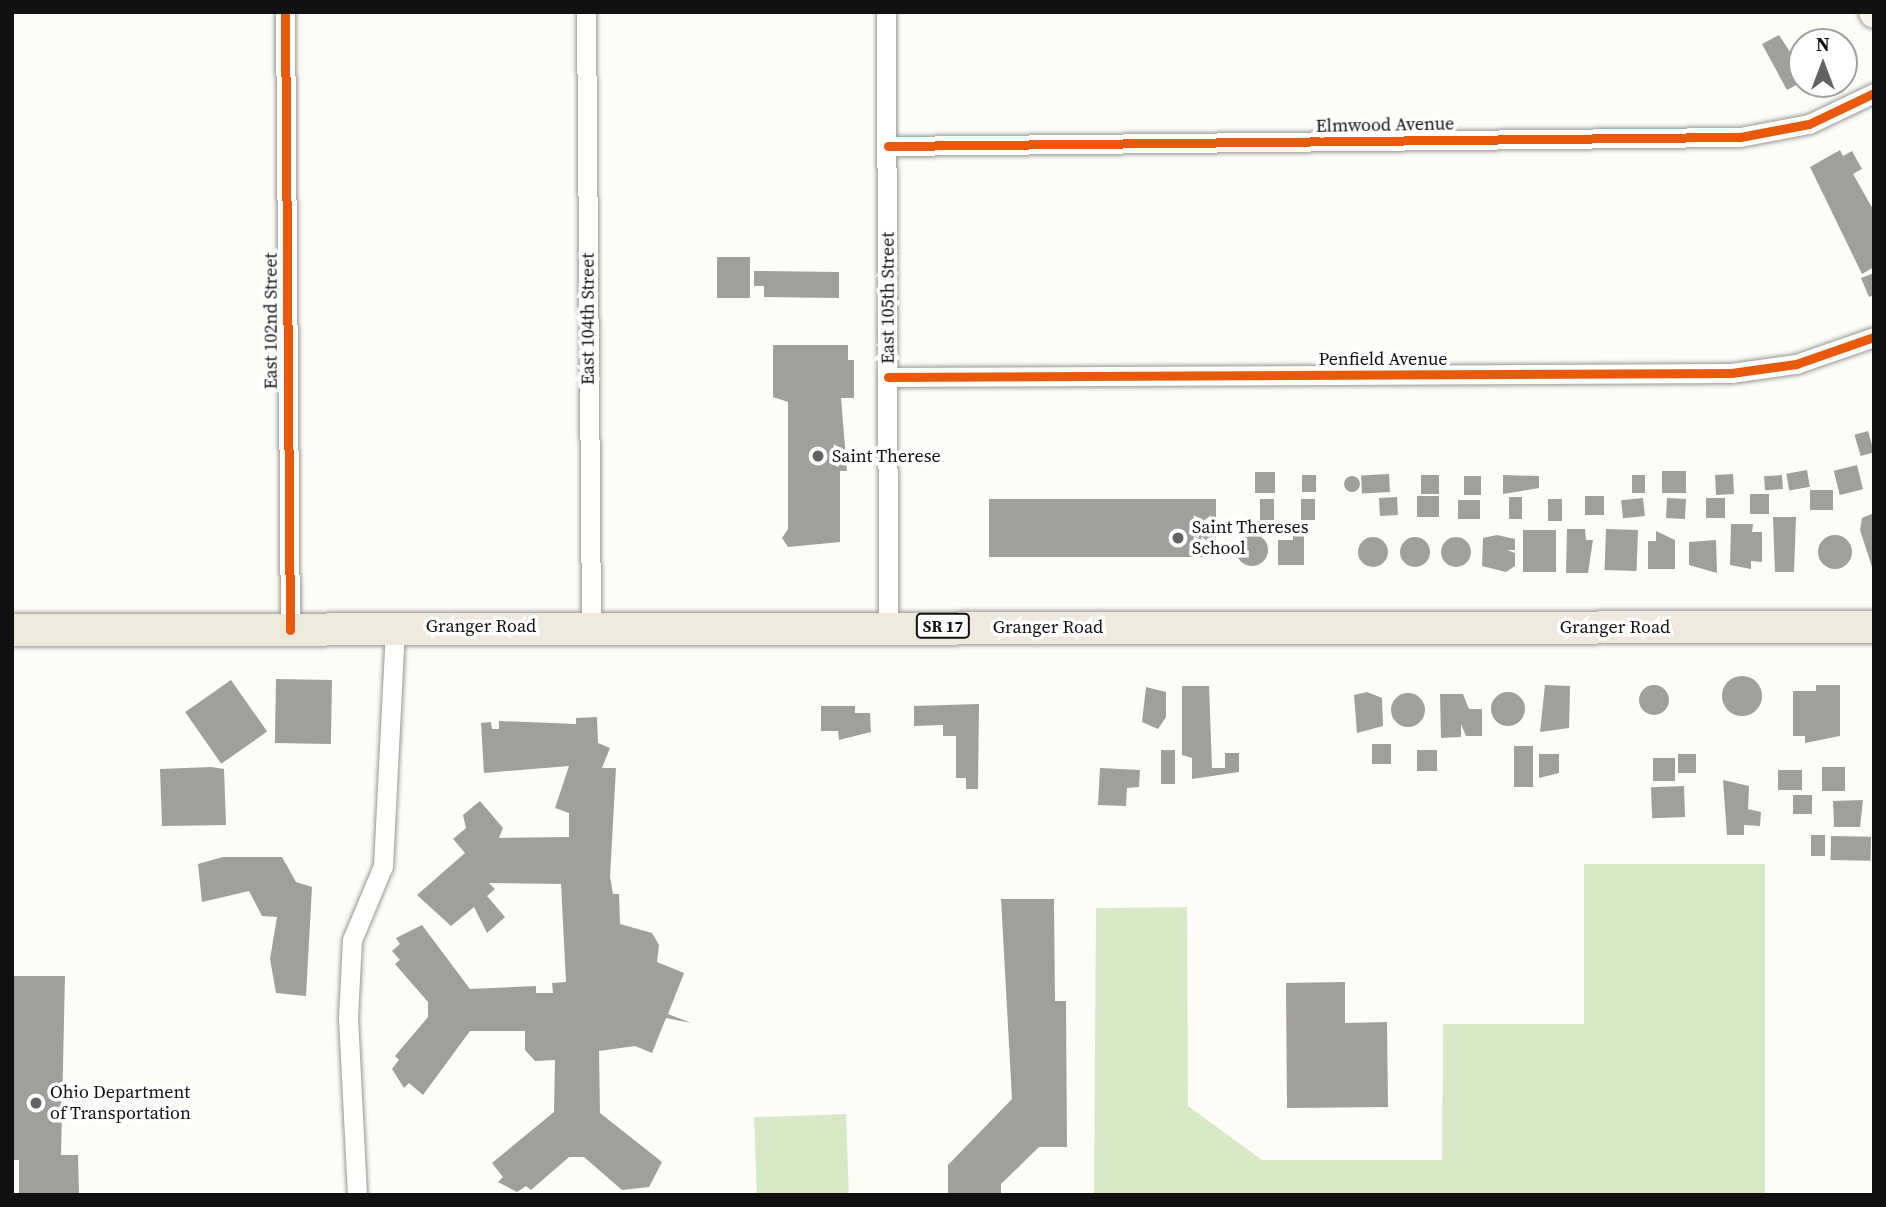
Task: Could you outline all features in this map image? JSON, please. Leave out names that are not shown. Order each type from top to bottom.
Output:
[{"type":"main road","name":"Granger Road","points":[[12,630],[290,630],[591,625],[1874,627]]},
{"type":"street","name":"East 102nd Street","points":[[285,12],[290,630]]},
{"type":"street","name":"East 104th Street","points":[[586,12],[591,625]]},
{"type":"street","name":"East 105th Street","points":[[886,12],[888,625]]},
{"type":"street","name":"Elmwood Avenue","points":[[888,146],[1740,137],[1809,124],[1874,93]]},
{"type":"street","name":"Penfield Avenue","points":[[888,377],[1731,373],[1796,364],[1874,337]]},
{"type":"street","points":[[357,1195],[348,1018],[351,953],[383,866],[395,627]]},
{"type":"green space","points":[[1584,864],[1765,864],[1765,1195],[1094,1195],[1096,908],[1187,907],[1188,1106],[1262,1160],[1442,1160],[1443,1024],[1584,1024]]},
{"type":"green space","points":[[846,1114],[849,1195],[757,1195],[754,1117]]},
{"type":"building","points":[[1779,35],[1788,49],[1788,89],[1787,90],[1762,44]]},
{"type":"building","points":[[1840,150],[1843,156],[1852,151],[1862,169],[1853,174],[1874,211],[1874,267],[1862,274],[1810,167]]},
{"type":"building","points":[[717,257],[750,257],[750,298],[717,298]]},
{"type":"building","points":[[754,271],[839,272],[839,298],[764,297],[764,286],[754,286]]},
{"type":"building","points":[[1874,273],[1874,295],[1869,297],[1861,278]]},
{"type":"building","name":"Saint Therese","points":[[773,345],[848,345],[848,360],[854,360],[854,398],[841,398],[847,471],[840,471],[840,542],[788,547],[782,538],[788,529],[788,402],[773,397]]},
{"type":"building","points":[[1868,431],[1874,452],[1861,456],[1855,435]]},
{"type":"building","points":[[1857,465],[1863,489],[1840,495],[1834,471]]},
{"type":"building","points":[[1807,470],[1810,487],[1789,490],[1786,474]]},
{"type":"building","points":[[1662,471],[1686,471],[1686,493],[1662,493]]},
{"type":"building","points":[[1255,472],[1275,472],[1275,493],[1255,493]]},
{"type":"building","points":[[1389,474],[1390,492],[1362,493],[1361,475]]},
{"type":"building","points":[[1733,474],[1734,494],[1716,495],[1715,475]]},
{"type":"building","points":[[1302,475],[1316,475],[1316,492],[1302,492]]},
{"type":"building","points":[[1421,475],[1439,475],[1439,494],[1421,494]]},
{"type":"building","points":[[1503,475],[1539,476],[1539,488],[1503,494]]},
{"type":"building","points":[[1632,475],[1645,475],[1645,493],[1632,493]]},
{"type":"building","points":[[1782,475],[1783,489],[1765,490],[1764,476]]},
{"type":"building","points":[[1349,476],[1355,476],[1360,484],[1358,490],[1349,492],[1344,487],[1344,481]]},
{"type":"building","points":[[1464,476],[1481,476],[1481,495],[1464,495]]},
{"type":"building","points":[[1810,490],[1833,490],[1833,510],[1810,510]]},
{"type":"building","points":[[1750,494],[1769,494],[1769,514],[1750,514]]},
{"type":"building","points":[[1417,496],[1439,496],[1439,517],[1417,517]]},
{"type":"building","points":[[1585,496],[1604,496],[1604,515],[1585,515]]},
{"type":"building","points":[[1397,497],[1398,515],[1380,516],[1379,498]]},
{"type":"building","points":[[1509,497],[1522,497],[1522,519],[1509,519]]},
{"type":"building","points":[[1643,498],[1645,516],[1623,518],[1621,500]]},
{"type":"building","points":[[1667,498],[1686,499],[1685,519],[1666,518]]},
{"type":"building","points":[[1706,498],[1725,498],[1725,518],[1706,518]]},
{"type":"building","points":[[989,499],[1216,499],[1216,557],[989,557]]},
{"type":"building","points":[[1260,499],[1274,499],[1274,520],[1260,520]]},
{"type":"building","points":[[1301,499],[1315,499],[1315,520],[1301,520]]},
{"type":"building","points":[[1548,499],[1562,499],[1562,521],[1548,521]]},
{"type":"building","points":[[1458,500],[1480,500],[1480,519],[1458,519]]},
{"type":"building","points":[[1874,513],[1873,570],[1860,530],[1862,518]]},
{"type":"building","points":[[1773,517],[1796,517],[1794,572],[1775,572]]},
{"type":"building","points":[[1731,524],[1753,524],[1752,532],[1762,532],[1762,562],[1751,561],[1751,569],[1730,565]]},
{"type":"building","points":[[1567,529],[1585,529],[1586,540],[1593,540],[1588,573],[1566,573]]},
{"type":"building","points":[[1606,529],[1638,530],[1637,571],[1605,570]]},
{"type":"building","points":[[1523,530],[1556,530],[1556,572],[1523,572]]},
{"type":"building","points":[[1656,531],[1675,540],[1675,569],[1648,569],[1648,541],[1656,541]]},
{"type":"building","points":[[1293,533],[1304,533],[1304,565],[1278,565],[1278,540],[1293,540]]},
{"type":"building","points":[[1252,534],[1264,538],[1268,550],[1264,562],[1252,566],[1240,562],[1236,550],[1240,538]]},
{"type":"building","points":[[1497,535],[1515,539],[1515,550],[1507,550],[1515,553],[1515,566],[1506,572],[1482,566],[1483,538]]},
{"type":"building","points":[[1835,535],[1847,540],[1852,552],[1847,564],[1835,569],[1823,564],[1818,552],[1823,540]]},
{"type":"building","points":[[1373,537],[1384,541],[1388,552],[1384,563],[1373,567],[1362,563],[1358,552],[1362,541]]},
{"type":"building","points":[[1415,537],[1426,541],[1430,552],[1426,563],[1415,567],[1404,563],[1400,552],[1404,541]]},
{"type":"building","points":[[1456,537],[1467,541],[1471,552],[1467,563],[1456,567],[1445,563],[1441,552],[1445,541]]},
{"type":"building","points":[[1716,540],[1717,573],[1689,565],[1689,542]]},
{"type":"building","points":[[1742,676],[1756,682],[1762,696],[1756,710],[1742,716],[1728,710],[1722,696],[1728,682]]},
{"type":"building","points":[[276,679],[332,680],[331,744],[275,743]]},
{"type":"building","points":[[231,680],[267,732],[221,764],[185,712]]},
{"type":"building","points":[[1545,685],[1570,686],[1569,728],[1540,732]]},
{"type":"building","points":[[1654,685],[1665,689],[1669,700],[1665,711],[1654,715],[1643,711],[1639,700],[1643,689]]},
{"type":"building","points":[[1816,685],[1840,685],[1840,736],[1805,743],[1805,736],[1793,736],[1793,691],[1816,691]]},
{"type":"building","points":[[1182,686],[1209,686],[1212,768],[1225,768],[1225,753],[1239,753],[1239,772],[1192,779],[1192,758],[1182,755]]},
{"type":"building","points":[[1146,687],[1166,692],[1166,717],[1158,729],[1142,722]]},
{"type":"building","points":[[1367,692],[1382,698],[1383,726],[1357,733],[1354,695]]},
{"type":"building","points":[[1508,692],[1520,697],[1525,709],[1520,721],[1508,726],[1496,721],[1491,709],[1496,697]]},
{"type":"building","points":[[1408,693],[1420,698],[1425,710],[1420,722],[1408,727],[1396,722],[1391,710],[1396,698]]},
{"type":"building","points":[[1440,694],[1463,694],[1469,709],[1482,709],[1482,736],[1466,736],[1461,724],[1461,737],[1441,738]]},
{"type":"building","points":[[979,704],[978,789],[966,789],[966,778],[956,778],[956,736],[943,736],[943,725],[914,726],[914,706]]},
{"type":"building","points":[[821,706],[855,706],[855,713],[870,713],[871,732],[839,740],[838,731],[821,731]]},
{"type":"building","points":[[597,717],[598,743],[610,748],[602,768],[616,768],[610,877],[613,894],[619,894],[620,924],[652,933],[659,945],[657,962],[684,973],[668,1014],[691,1023],[666,1018],[652,1053],[635,1046],[599,1051],[600,1113],[662,1162],[649,1187],[622,1190],[584,1157],[569,1157],[531,1190],[526,1186],[517,1192],[498,1182],[503,1177],[492,1163],[554,1112],[555,1060],[535,1061],[525,1050],[525,1031],[470,1031],[423,1095],[409,1083],[404,1088],[392,1069],[399,1060],[395,1056],[428,1017],[428,1002],[395,964],[400,960],[392,951],[400,944],[396,938],[422,925],[470,989],[536,986],[536,993],[553,993],[552,983],[566,982],[561,884],[489,883],[495,889],[487,896],[505,917],[487,933],[474,907],[451,926],[417,895],[465,853],[453,839],[466,828],[463,815],[480,801],[503,828],[499,838],[569,837],[569,813],[555,808],[569,766],[484,773],[481,723],[491,722],[492,729],[499,729],[499,721],[576,724],[576,718]]},
{"type":"building","points":[[1372,744],[1391,744],[1391,764],[1372,764]]},
{"type":"building","points":[[1514,746],[1533,746],[1533,787],[1514,787]]},
{"type":"building","points":[[1161,750],[1175,750],[1175,784],[1161,784]]},
{"type":"building","points":[[1417,750],[1437,750],[1437,771],[1417,771]]},
{"type":"building","points":[[1539,754],[1559,754],[1559,773],[1539,778]]},
{"type":"building","points":[[1678,754],[1696,754],[1696,773],[1678,773]]},
{"type":"building","points":[[1653,758],[1675,758],[1675,781],[1653,781]]},
{"type":"building","points":[[1822,767],[1845,767],[1845,791],[1822,791]]},
{"type":"building","points":[[1100,768],[1140,770],[1139,787],[1127,788],[1126,806],[1098,805]]},
{"type":"building","points":[[160,769],[224,769],[226,825],[162,826]]},
{"type":"building","points":[[1778,770],[1802,770],[1802,790],[1778,790]]},
{"type":"building","points":[[1723,780],[1749,786],[1748,809],[1761,812],[1760,826],[1744,825],[1744,835],[1727,835]]},
{"type":"building","points":[[1684,786],[1685,817],[1652,818],[1651,787]]},
{"type":"building","points":[[1793,795],[1812,795],[1812,814],[1793,814]]},
{"type":"building","points":[[1863,800],[1860,827],[1834,827],[1833,801]]},
{"type":"building","points":[[1811,835],[1825,835],[1825,856],[1811,856]]},
{"type":"building","points":[[1831,836],[1871,837],[1871,861],[1831,860]]},
{"type":"building","points":[[223,857],[282,857],[296,882],[312,887],[306,996],[276,993],[270,959],[277,917],[262,916],[249,891],[202,902],[198,864]]},
{"type":"building","points":[[1001,899],[1054,899],[1055,1001],[1066,1001],[1067,1147],[1039,1147],[1001,1184],[1001,1195],[948,1195],[948,1165],[1012,1099]]},
{"type":"building","name":"Ohio Department of Transportation","points":[[12,976],[65,976],[61,1155],[78,1155],[79,1195],[19,1195],[19,1160],[12,1160]]},
{"type":"building","points":[[1345,982],[1345,1023],[1387,1022],[1388,1107],[1287,1108],[1286,983]]},
{"type":"cycle path","points":[[285,12],[290,630]]},
{"type":"cycle path","points":[[888,146],[1740,137],[1809,124],[1874,93]]},
{"type":"cycle path","points":[[888,377],[1731,373],[1796,364],[1874,337]]},
{"type":"place","name":"Saint Therese","points":[[818,456]]},
{"type":"place","name":"Saint Thereses School","points":[[1178,538]]},
{"type":"place","name":"Ohio Department of Transportation","points":[[36,1103]]}]
